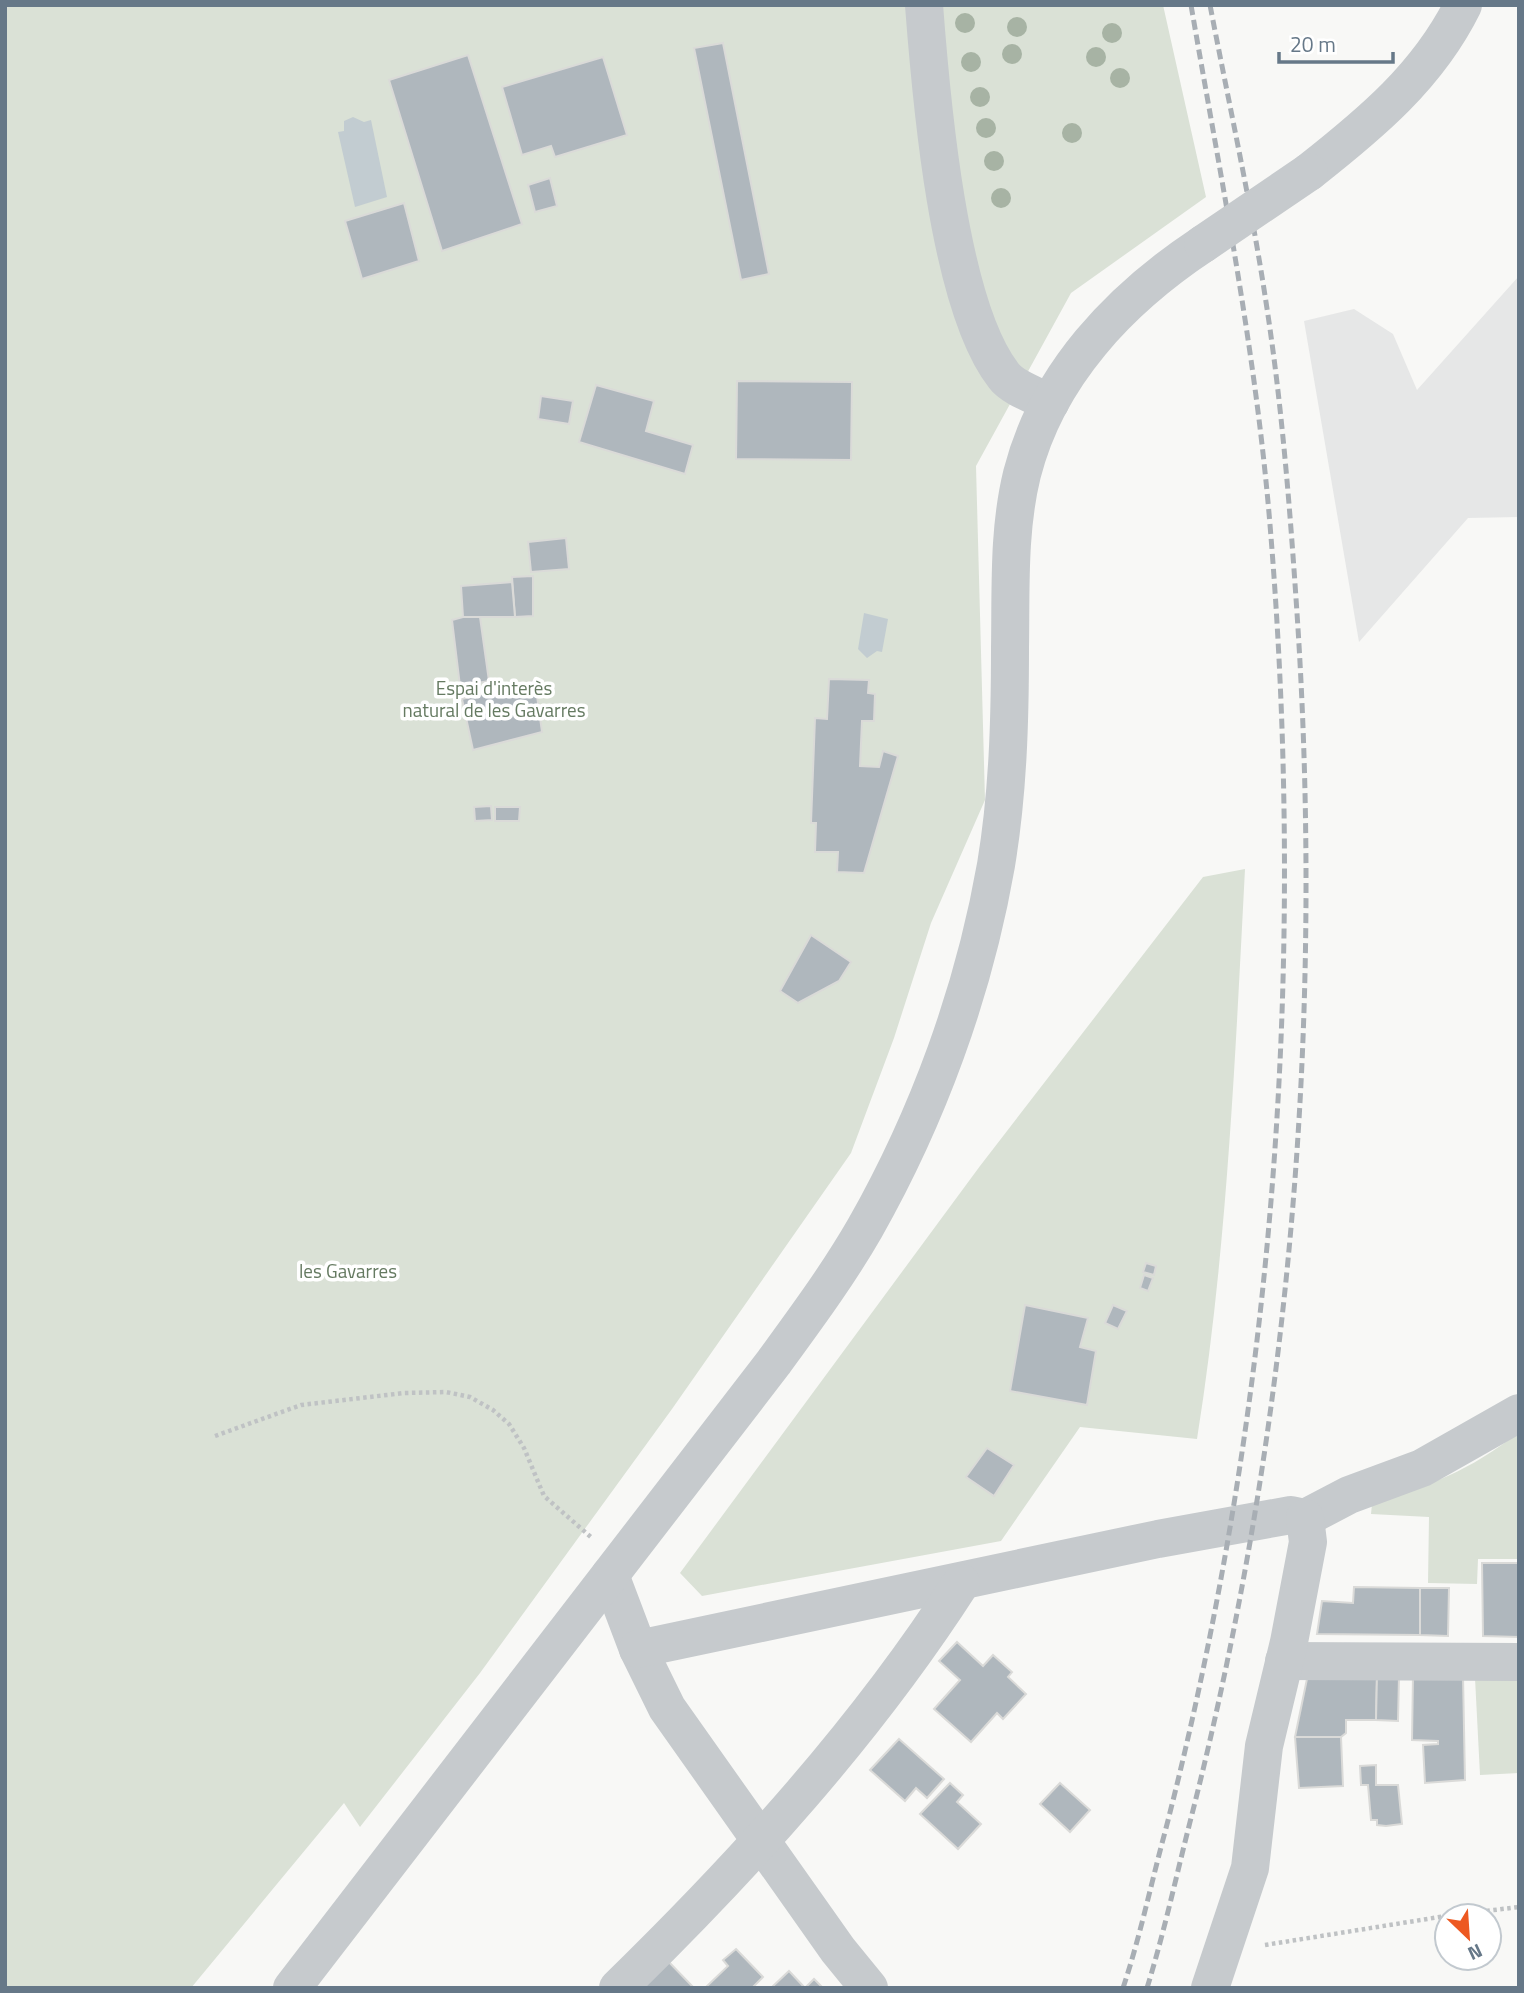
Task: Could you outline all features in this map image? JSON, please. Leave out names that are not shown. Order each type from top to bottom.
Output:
[{"type":"street","points":[[292,1988],[774,1362],[828,1286],[899,1165],[934,1084],[956,1020],[996,866],[1010,725],[1011,562],[1014,515],[1022,473],[1050,403],[1094,337],[1127,303],[1169,267],[1309,172],[1378,117],[1403,93],[1444,38],[1463,5]]},
{"type":"street","points":[[920,13],[947,200],[974,319],[1005,378],[1050,403]]},
{"type":"street","points":[[638,1650],[1158,1539],[1292,1515],[1306,1518],[1349,1495],[1422,1468],[1519,1413]]},
{"type":"street","points":[[1210,1988],[1250,1868],[1264,1746],[1308,1542],[1306,1518]]},
{"type":"street","points":[[610,1575],[638,1650],[667,1708],[759,1840],[869,1988]]},
{"type":"street","points":[[618,1988],[682,1925],[853,1732],[925,1639],[961,1583]]},
{"type":"street","points":[[1284,1661],[1519,1662]]},
{"type":"path","points":[[215,1436],[302,1405],[404,1394],[446,1392],[470,1397],[493,1410],[509,1424],[524,1448],[544,1496],[595,1541],[610,1575]]},
{"type":"path","points":[[1226,1940],[1259,1946],[1519,1907]]},
{"type":"shaded area","points":[[353,117],[364,122],[371,120],[387,197],[355,207],[338,132],[344,131],[344,121]]},
{"type":"shaded area","points":[[1519,276],[1519,517],[1468,518],[1359,642],[1304,321],[1354,309],[1393,334],[1417,390]]},
{"type":"shaded area","points":[[864,613],[888,619],[882,652],[877,651],[867,658],[858,649]]},
{"type":"green space","name":"Espai d'interès natural de les Gavarres","points":[[5,5],[1163,5],[1206,197],[1071,293],[976,466],[985,800],[931,923],[894,1038],[851,1153],[672,1409],[480,1673],[360,1827],[344,1803],[191,1988],[5,1988]]},
{"type":"green space","points":[[1245,869],[1223,1226],[1197,1439],[1080,1427],[1001,1541],[702,1596],[680,1573],[980,1166],[1203,877]]},
{"type":"green space","points":[[1519,1432],[1519,1559],[1478,1559],[1477,1584],[1428,1583],[1429,1517],[1371,1514],[1372,1504],[1449,1476],[1501,1446]]},
{"type":"green space","points":[[1475,1678],[1519,1678],[1519,1773],[1480,1775]]},
{"type":"building","points":[[723,43],[769,274],[741,280],[694,48]]},
{"type":"building","points":[[468,55],[522,224],[442,251],[389,80]]},
{"type":"building","points":[[603,57],[627,135],[555,157],[551,146],[522,155],[502,87]]},
{"type":"building","points":[[550,178],[557,206],[535,212],[528,185]]},
{"type":"building","points":[[404,203],[419,261],[362,279],[345,221]]},
{"type":"building","points":[[737,381],[852,382],[851,460],[736,459]]},
{"type":"building","points":[[596,385],[654,401],[646,431],[693,445],[685,474],[579,442]]},
{"type":"building","points":[[541,396],[573,401],[569,424],[538,419]]},
{"type":"building","points":[[566,538],[569,569],[531,572],[528,542]]},
{"type":"building","points":[[533,576],[533,616],[515,617],[512,577]]},
{"type":"building","points":[[512,582],[515,617],[463,617],[461,586]]},
{"type":"building","points":[[480,617],[489,681],[460,686],[452,620]]},
{"type":"building","points":[[829,679],[869,680],[868,693],[875,694],[874,721],[862,721],[860,766],[879,767],[883,751],[898,756],[864,873],[837,872],[838,852],[815,852],[816,823],[811,823],[815,718],[827,719]]},
{"type":"building","points":[[535,681],[542,732],[473,750],[462,699]]},
{"type":"building","points":[[491,806],[492,820],[475,821],[474,807]]},
{"type":"building","points":[[495,807],[520,807],[519,821],[495,821]]},
{"type":"building","points":[[811,935],[851,962],[839,981],[798,1003],[780,991]]},
{"type":"building","points":[[1146,1263],[1156,1266],[1154,1275],[1143,1272]]},
{"type":"building","points":[[1144,1275],[1153,1278],[1148,1291],[1140,1288]]},
{"type":"building","points":[[1025,1305],[1088,1318],[1080,1347],[1096,1351],[1087,1405],[1010,1391]]},
{"type":"building","points":[[1113,1305],[1127,1311],[1118,1329],[1105,1323]]},
{"type":"building","points":[[987,1448],[1014,1465],[994,1496],[966,1477]]},
{"type":"building","points":[[1482,1563],[1519,1563],[1519,1637],[1483,1636]]},
{"type":"building","points":[[1354,1587],[1420,1588],[1420,1635],[1317,1634],[1322,1601],[1353,1603]]},
{"type":"building","points":[[1420,1588],[1449,1588],[1448,1636],[1420,1635]]},
{"type":"building","points":[[957,1642],[983,1666],[993,1655],[1012,1672],[1008,1677],[1026,1694],[1003,1719],[997,1713],[971,1742],[934,1709],[960,1680],[939,1661]]},
{"type":"building","points":[[1308,1674],[1377,1675],[1376,1720],[1346,1720],[1346,1733],[1341,1737],[1295,1737]]},
{"type":"building","points":[[1377,1675],[1399,1676],[1398,1721],[1376,1720]]},
{"type":"building","points":[[1413,1675],[1463,1676],[1465,1780],[1425,1783],[1423,1745],[1438,1744],[1438,1741],[1412,1740]]},
{"type":"building","points":[[1295,1737],[1341,1737],[1343,1786],[1299,1788]]},
{"type":"building","points":[[899,1739],[944,1779],[927,1798],[916,1788],[905,1801],[870,1770]]},
{"type":"building","points":[[1376,1765],[1376,1785],[1398,1785],[1402,1824],[1377,1825],[1377,1820],[1371,1820],[1368,1785],[1361,1785],[1360,1766]]},
{"type":"building","points":[[950,1783],[963,1795],[957,1802],[981,1824],[958,1849],[920,1814]]},
{"type":"building","points":[[1060,1783],[1090,1810],[1070,1832],[1040,1804]]},
{"type":"building","points":[[736,1949],[763,1977],[752,1988],[705,1988],[728,1966],[723,1960]]},
{"type":"building","points":[[664,1957],[694,1988],[631,1988]]},
{"type":"building","points":[[789,1971],[805,1988],[771,1988]]},
{"type":"building","points":[[814,1979],[823,1988],[805,1988]]},
{"type":"railway","points":[[1123,1988],[1165,1832],[1203,1670],[1233,1507],[1257,1343],[1273,1177],[1282,1011],[1284,845],[1280,679],[1269,513],[1255,385],[1191,5]]},
{"type":"railway","points":[[1147,1988],[1170,1905],[1225,1674],[1253,1524],[1275,1373],[1292,1222],[1302,1070],[1306,918],[1304,765],[1288,496],[1277,379],[1266,302],[1210,5]]},
{"type":"park label","name":"les Gavarres","points":[[348,1270]]}]
